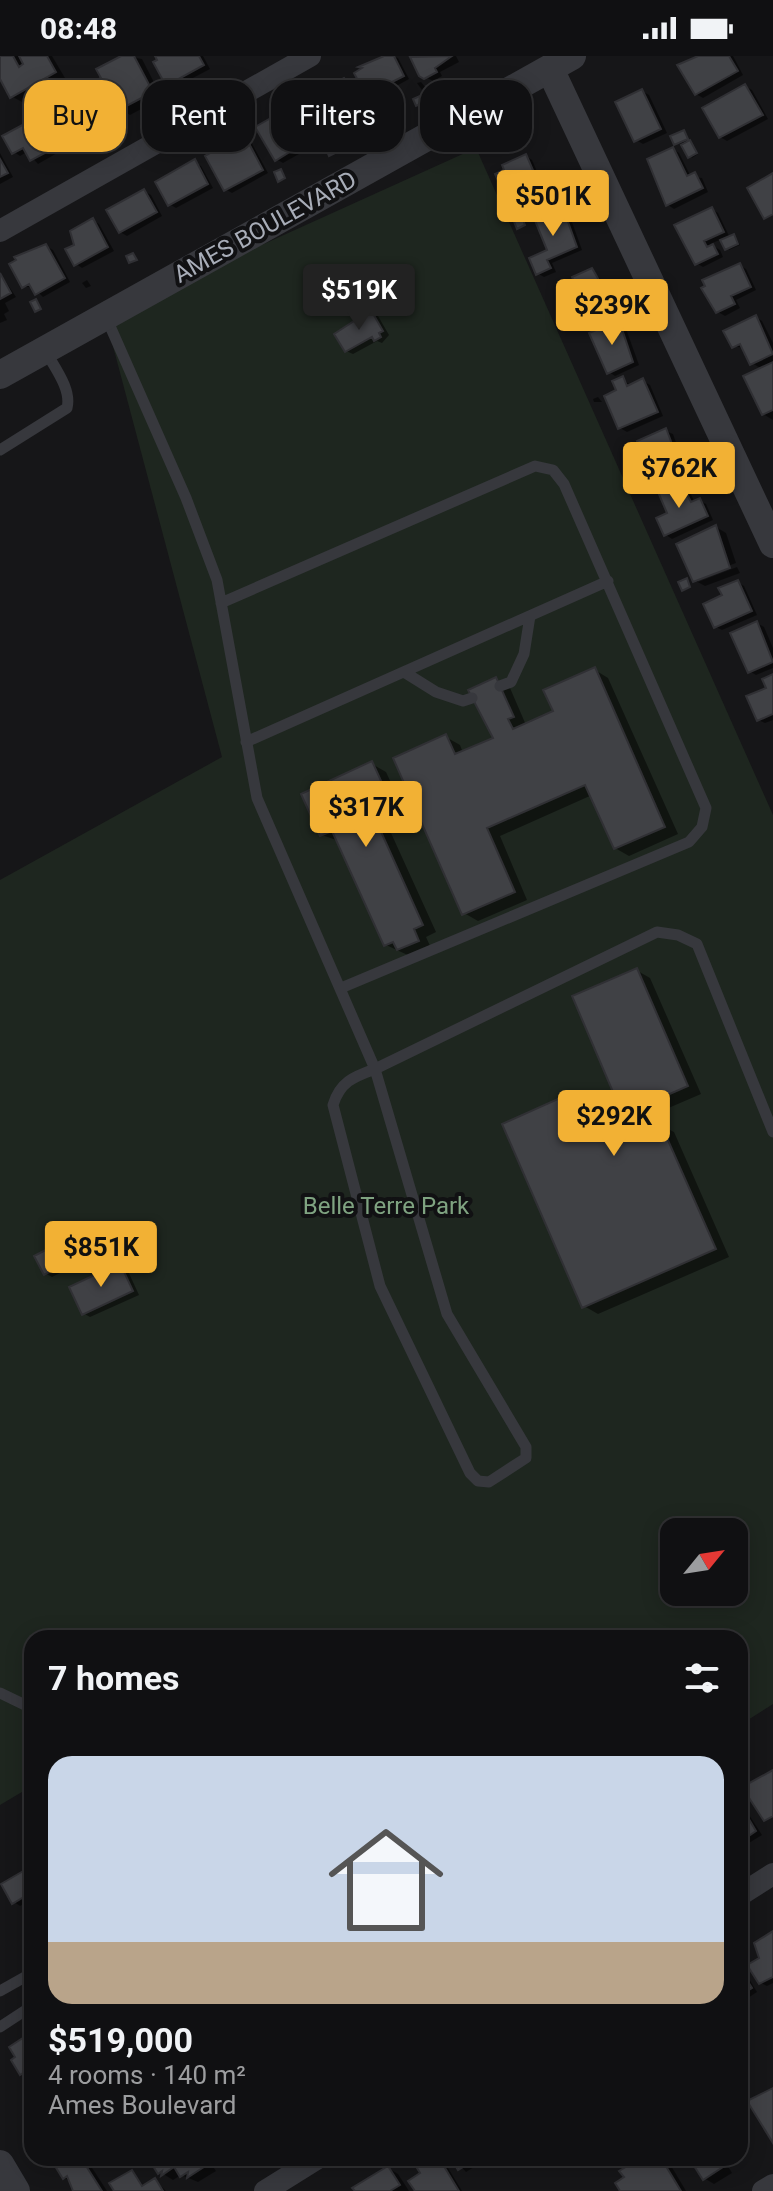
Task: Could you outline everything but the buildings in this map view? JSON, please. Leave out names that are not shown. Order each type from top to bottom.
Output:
[{"type":"street","points":[[0,231],[310,56]]},
{"type":"street","points":[[556,60],[773,544]]},
{"type":"street","name":"AMES BOULEVARD","points":[[0,375],[556,60]]},
{"type":"street","points":[[748,1890],[773,1874]]},
{"type":"street","points":[[0,2164],[16,2191]]},
{"type":"street","points":[[265,2191],[305,2166]]},
{"type":"street","points":[[763,2191],[773,2185]]},
{"type":"lane","points":[[105,316],[186,498],[217,580],[257,798],[375,1069],[447,1314],[526,1447],[526,1458],[489,1482],[478,1481],[470,1473],[380,1286],[333,1105],[338,1089],[351,1078],[375,1069],[657,932],[678,935],[697,944],[773,1132]]},
{"type":"lane","points":[[0,450],[67,408],[69,400],[64,384],[45,350]]},
{"type":"lane","points":[[221,603],[535,466],[553,470],[564,484],[608,581],[706,808],[702,827],[689,842],[341,988]]},
{"type":"lane","points":[[246,742],[608,581]]},
{"type":"lane","points":[[500,686],[511,682],[524,654],[530,616]]},
{"type":"lane","points":[[404,672],[436,692],[463,701],[472,698]]},
{"type":"lane","points":[[0,1693],[24,1705]]},
{"type":"lane","points":[[0,1991],[24,1978]]},
{"type":"lane","points":[[0,2027],[24,2011]]},
{"type":"green space","name":"Belle Terre Park","points":[[467,152],[478,152],[773,815],[773,1704],[748,1720],[748,1630],[24,1630],[24,1791],[0,1805],[0,880],[222,757],[105,316]]}]
